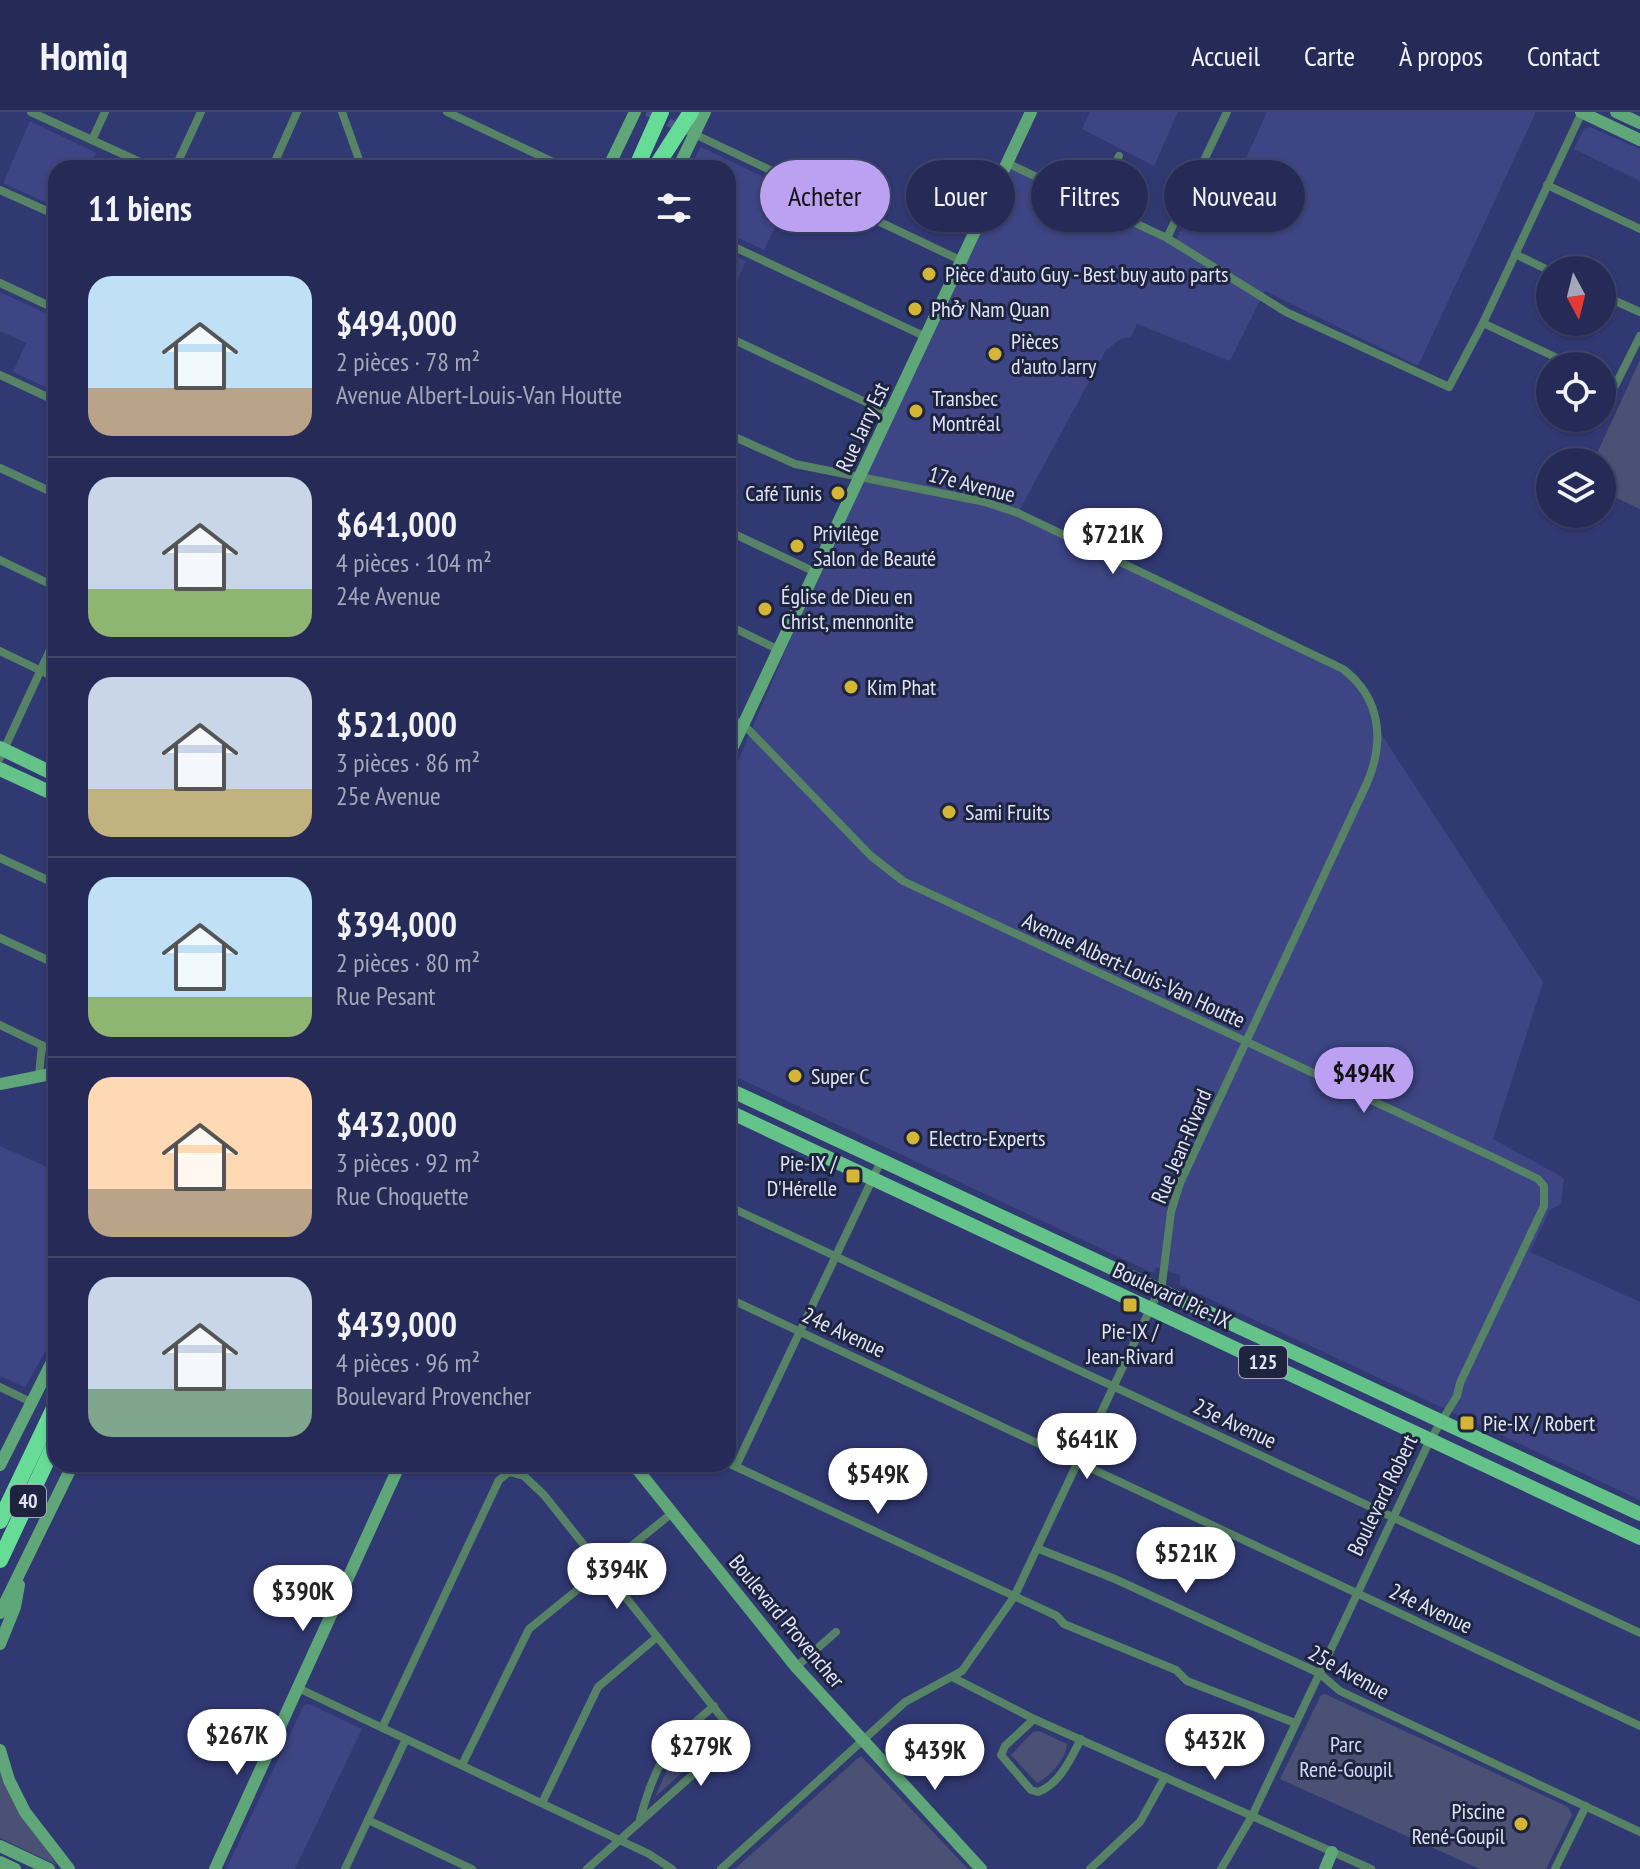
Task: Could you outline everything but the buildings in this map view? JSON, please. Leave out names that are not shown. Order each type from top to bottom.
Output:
[{"type":"highway","points":[[636,160],[650,112]]},
{"type":"highway","points":[[638,160],[661,112]]},
{"type":"highway","points":[[657,160],[678,112]]},
{"type":"highway","points":[[659,160],[691,112]]},
{"type":"highway","name":"40","points":[[0,1521],[48,1421]]},
{"type":"highway","name":"40","points":[[0,1560],[48,1458]]},
{"type":"main road","points":[[1,752],[48,772]]},
{"type":"main road","points":[[0,769],[48,791]]},
{"type":"main road","name":"Boulevard Pie-IX","points":[[736,1093],[880,1163],[1160,1289],[1640,1514]]},
{"type":"main road","name":"Boulevard Pie-IX","points":[[736,1115],[1640,1538]]},
{"type":"street","points":[[31,112],[136,160]]},
{"type":"street","points":[[92,140],[105,112]]},
{"type":"street","points":[[179,160],[201,112]]},
{"type":"street","points":[[276,160],[297,112]]},
{"type":"street","points":[[342,112],[359,160]]},
{"type":"street","points":[[447,112],[549,160]]},
{"type":"street","points":[[612,160],[635,112]]},
{"type":"street","points":[[681,160],[691,133],[705,112]]},
{"type":"street","name":"Rue Jarry Est","points":[[1008,160],[1031,112]]},
{"type":"street","points":[[1167,238],[1227,112]]},
{"type":"street","points":[[1148,229],[1286,312],[1449,387],[1483,323],[1581,112],[1640,140]]},
{"type":"street","points":[[1616,112],[1640,123]]},
{"type":"street","points":[[691,133],[962,261]]},
{"type":"street","points":[[1117,160],[1119,156]]},
{"type":"street","points":[[1547,185],[1640,229]]},
{"type":"street","points":[[0,190],[48,211]]},
{"type":"street","name":"Rue Jarry Est","points":[[736,741],[975,232]]},
{"type":"street","points":[[736,248],[926,337]]},
{"type":"street","points":[[1515,254],[1536,264]]},
{"type":"street","points":[[0,283],[48,305]]},
{"type":"street","points":[[1616,301],[1640,312]]},
{"type":"street","points":[[1483,323],[1544,352]]},
{"type":"street","points":[[1616,384],[1640,336]]},
{"type":"street","points":[[736,341],[891,414]]},
{"type":"street","points":[[0,375],[48,397]]},
{"type":"street","name":"17e Avenue","points":[[736,438],[795,464],[985,502],[1018,513],[1332,663],[1364,691]]},
{"type":"street","points":[[0,468],[48,490]]},
{"type":"street","points":[[736,535],[815,572]]},
{"type":"street","points":[[0,560],[48,583]]},
{"type":"street","points":[[736,629],[779,650]]},
{"type":"street","points":[[0,651],[48,674]]},
{"type":"street","points":[[1,752],[48,655]]},
{"type":"street","name":"Rue Jean-Rivard","points":[[721,1869],[905,1702],[954,1678],[980,1649],[1014,1597],[1160,1289],[1175,1196],[1373,768],[1378,728],[1364,691]]},
{"type":"street","name":"Avenue Albert-Louis-Van Houtte","points":[[736,721],[744,725],[891,873],[1536,1177],[1546,1192]]},
{"type":"street","points":[[0,858],[48,880]]},
{"type":"street","points":[[0,938],[48,960]]},
{"type":"street","points":[[0,1025],[48,1048]]},
{"type":"street","points":[[39,1075],[42,1045]]},
{"type":"street","points":[[0,1084],[48,1074]]},
{"type":"street","points":[[736,1457],[880,1163]]},
{"type":"street","name":"Boulevard Robert","points":[[1221,1869],[1252,1816],[1430,1440],[1457,1396],[1460,1383],[1544,1206],[1546,1192]]},
{"type":"street","name":"23e Avenue","points":[[736,1210],[1640,1633]]},
{"type":"street","name":"24e Avenue","points":[[736,1302],[1640,1726]]},
{"type":"street","points":[[0,1465],[48,1369]]},
{"type":"street","points":[[0,1387],[31,1402]]},
{"type":"street","points":[[736,1467],[1126,1652],[1136,1652],[1176,1670],[1201,1687],[1295,1723]]},
{"type":"street","points":[[0,1613],[20,1578],[69,1472]]},
{"type":"street","points":[[215,1869],[396,1472]]},
{"type":"street","points":[[382,1728],[499,1480],[509,1472],[516,1473],[544,1495],[714,1706],[731,1734],[725,1746],[587,1869]]},
{"type":"street","name":"Boulevard Provencher","points":[[639,1472],[796,1667],[981,1869]]},
{"type":"street","points":[[462,1765],[529,1629],[672,1513]]},
{"type":"street","name":"25e Avenue","points":[[1039,1549],[1115,1579],[1319,1673],[1334,1688],[1640,1832]]},
{"type":"street","points":[[0,1644],[15,1607],[20,1578]]},
{"type":"street","points":[[796,1667],[836,1632]]},
{"type":"street","points":[[542,1803],[598,1687],[657,1637]]},
{"type":"street","points":[[954,1678],[1034,1719],[1371,1869]]},
{"type":"street","points":[[298,1688],[619,1839],[672,1869]]},
{"type":"street","points":[[640,1821],[648,1790],[670,1744],[714,1706]]},
{"type":"street","points":[[1034,1719],[1005,1746],[1001,1755],[1031,1790],[1038,1792],[1049,1785],[1065,1768],[1081,1739]]},
{"type":"street","points":[[345,1869],[406,1739]]},
{"type":"street","points":[[0,1750],[21,1805],[69,1869]]},
{"type":"street","points":[[1090,1869],[1140,1822],[1165,1777]]},
{"type":"street","points":[[1555,1869],[1586,1806]]},
{"type":"street","points":[[368,1820],[472,1869]]},
{"type":"street","points":[[0,1846],[49,1869]]},
{"type":"street","points":[[1325,1869],[1332,1852]]},
{"type":"street","points":[[0,1862],[15,1869]]},
{"type":"shaded area","points":[[1090,112],[1178,112],[1154,166],[1148,160],[1142,160],[1082,129]]},
{"type":"shaded area","points":[[1267,112],[1536,112],[1418,366],[1265,291],[1230,361],[1137,324],[1131,337],[1121,339],[1106,350],[1018,513],[1343,669],[1364,691],[1378,729],[1543,982],[1493,1139],[1564,1178],[1561,1204],[1550,1210],[1530,1252],[1640,1302],[1640,1500],[1180,1285],[1180,1275],[1156,1267],[1153,1273],[736,1077],[736,765],[860,478],[975,232],[1015,232],[1015,167],[1031,174],[1031,232],[1148,232],[1148,228],[1176,241],[1180,232],[1305,232],[1305,160],[1245,160]]},
{"type":"shaded area","points":[[30,121],[96,153],[93,160],[48,160],[48,203],[3,183]]},
{"type":"shaded area","points":[[1590,127],[1640,149],[1640,181],[1574,149],[1584,129]]},
{"type":"shaded area","points":[[701,147],[728,160],[694,160]]},
{"type":"shaded area","points":[[736,164],[760,175],[760,232],[773,232],[764,250],[736,237]]},
{"type":"shaded area","points":[[736,257],[746,261],[736,283]]},
{"type":"shaded area","points":[[0,292],[48,314],[48,388],[13,372],[26,343],[0,331]]},
{"type":"shaded area","points":[[0,1146],[48,1167],[48,1347],[25,1387],[0,1376]]},
{"type":"shaded area","points":[[309,1704],[362,1729],[295,1869],[226,1869],[304,1705]]},
{"type":"green space","points":[[1640,360],[1640,509],[1616,498],[1616,448],[1599,448],[1607,432],[1616,432],[1616,412]]},
{"type":"green space","name":"Parc René-Goupil","points":[[1325,1694],[1568,1807],[1572,1815],[1546,1869],[1480,1869],[1280,1779],[1321,1695]]},
{"type":"green space","points":[[706,1723],[721,1726],[721,1737],[655,1797],[677,1747]]},
{"type":"green space","points":[[1039,1731],[1067,1744],[1056,1766],[1037,1783],[1011,1755],[1033,1732]]},
{"type":"green space","points":[[861,1756],[968,1869],[735,1869],[858,1758]]},
{"type":"green space","points":[[0,1768],[19,1812],[57,1865],[0,1838]]},
{"type":"tunnel","points":[[647,112],[680,128]]},
{"type":"place","name":"Pièce d'auto Guy - Best buy auto parts","points":[[929,274]]},
{"type":"place","name":"Phở Nam Quan","points":[[915,309]]},
{"type":"place","name":"Pièces d'auto Jarry","points":[[995,354]]},
{"type":"place","name":"Transbec Montréal","points":[[916,411]]},
{"type":"place","name":"Café Tunis","points":[[838,493]]},
{"type":"place","name":"Privilège Salon de Beauté","points":[[797,546]]},
{"type":"place","name":"Église de Dieu en Christ, mennonite","points":[[765,609]]},
{"type":"place","name":"Kim Phat","points":[[851,687]]},
{"type":"place","name":"Sami Fruits","points":[[949,812]]},
{"type":"place","name":"Super C","points":[[795,1076]]},
{"type":"place","name":"Electro-Experts","points":[[913,1138]]},
{"type":"place","name":"Pie-IX / D'Hérelle","points":[[853,1176]]},
{"type":"place","name":"Pie-IX / Jean-Rivard","points":[[1130,1305]]},
{"type":"place","name":"Pie-IX / Robert","points":[[1467,1423]]},
{"type":"place","name":"Piscine René-Goupil","points":[[1521,1824]]}]
